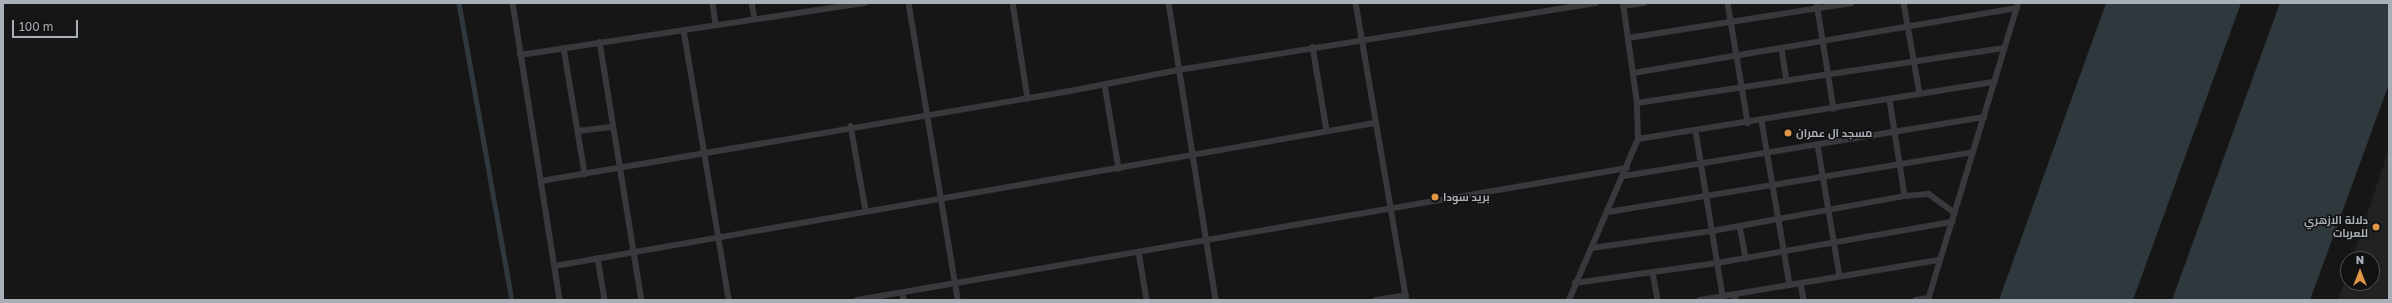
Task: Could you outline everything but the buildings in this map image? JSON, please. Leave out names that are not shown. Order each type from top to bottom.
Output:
[{"type":"street","points":[[513,3],[520,55],[560,300]]},
{"type":"street","points":[[713,3],[716,24]]},
{"type":"street","points":[[752,3],[755,19]]},
{"type":"street","points":[[520,55],[716,24],[865,3]]},
{"type":"street","points":[[910,3],[958,300]]},
{"type":"street","points":[[1013,3],[1028,99]]},
{"type":"street","points":[[1169,3],[1178,70],[1216,300]]},
{"type":"street","points":[[1356,3],[1375,123],[1407,298],[1376,300]]},
{"type":"street","points":[[541,181],[620,169],[704,151],[852,126],[1028,99],[1178,70],[1313,47],[1596,3]]},
{"type":"street","points":[[1569,300],[1575,283],[1624,176],[1638,139],[1637,103],[1623,5],[1645,3]]},
{"type":"street","points":[[1728,3],[1748,123]]},
{"type":"street","points":[[1628,38],[1731,23],[1817,6],[1851,3]]},
{"type":"street","points":[[1904,3],[1920,94]]},
{"type":"street","points":[[1633,73],[1908,27],[2018,5],[1928,299],[1916,300]]},
{"type":"street","points":[[1817,6],[1834,109]]},
{"type":"street","points":[[684,30],[729,300]]},
{"type":"street","points":[[600,42],[642,300]]},
{"type":"street","points":[[1313,47],[1328,131]]},
{"type":"street","points":[[564,48],[585,174]]},
{"type":"street","points":[[1637,103],[1786,81],[1914,59],[2004,48]]},
{"type":"street","points":[[1782,49],[1786,81]]},
{"type":"street","points":[[1638,139],[1762,121],[1994,82]]},
{"type":"street","points":[[1105,85],[1119,169]]},
{"type":"street","points":[[1890,100],[1905,196]]},
{"type":"street","points":[[1624,176],[1768,154],[1984,117]]},
{"type":"street","points":[[1762,121],[1772,187],[1790,284]]},
{"type":"street","points":[[555,266],[633,250],[1119,169],[1192,154],[1375,123]]},
{"type":"street","points":[[852,126],[866,210]]},
{"type":"street","points":[[578,131],[613,127]]},
{"type":"street","points":[[1696,131],[1723,296]]},
{"type":"street","points":[[1818,145],[1840,276]]},
{"type":"street","points":[[1608,212],[1900,166],[1973,152]]},
{"type":"street","points":[[857,300],[1391,210],[1627,168]]},
{"type":"street","points":[[1592,248],[1712,231],[1905,196],[1929,194],[1955,213]]},
{"type":"street","points":[[1575,283],[1717,263],[1952,222]]},
{"type":"street","points":[[1740,226],[1746,258]]},
{"type":"street","points":[[1139,252],[1147,300]]},
{"type":"street","points":[[598,258],[606,300]]},
{"type":"street","points":[[1700,300],[1723,296],[1736,297],[1790,284],[1940,260]]},
{"type":"street","points":[[1653,272],[1658,300]]},
{"type":"street","points":[[1801,283],[1804,300]]},
{"type":"street","points":[[903,293],[904,300]]},
{"type":"shaded area","points":[[2106,3],[2241,3],[2133,300],[1999,300]]},
{"type":"shaded area","points":[[2280,3],[2389,3],[2389,84],[2310,300],[2172,300]]},
{"type":"shaded area","name":"دلالة الازهري للعربات","points":[[2389,149],[2389,300],[2338,300],[2341,291],[2380,291],[2380,251],[2355,251]]},
{"type":"waterway","points":[[459,3],[512,300]]},
{"type":"place","name":"مسجد ال عمران","points":[[1788,133]]},
{"type":"place","name":"بريد سودا","points":[[1435,197]]},
{"type":"place","name":"دلالة الازهري للعربات","points":[[2376,227]]}]
